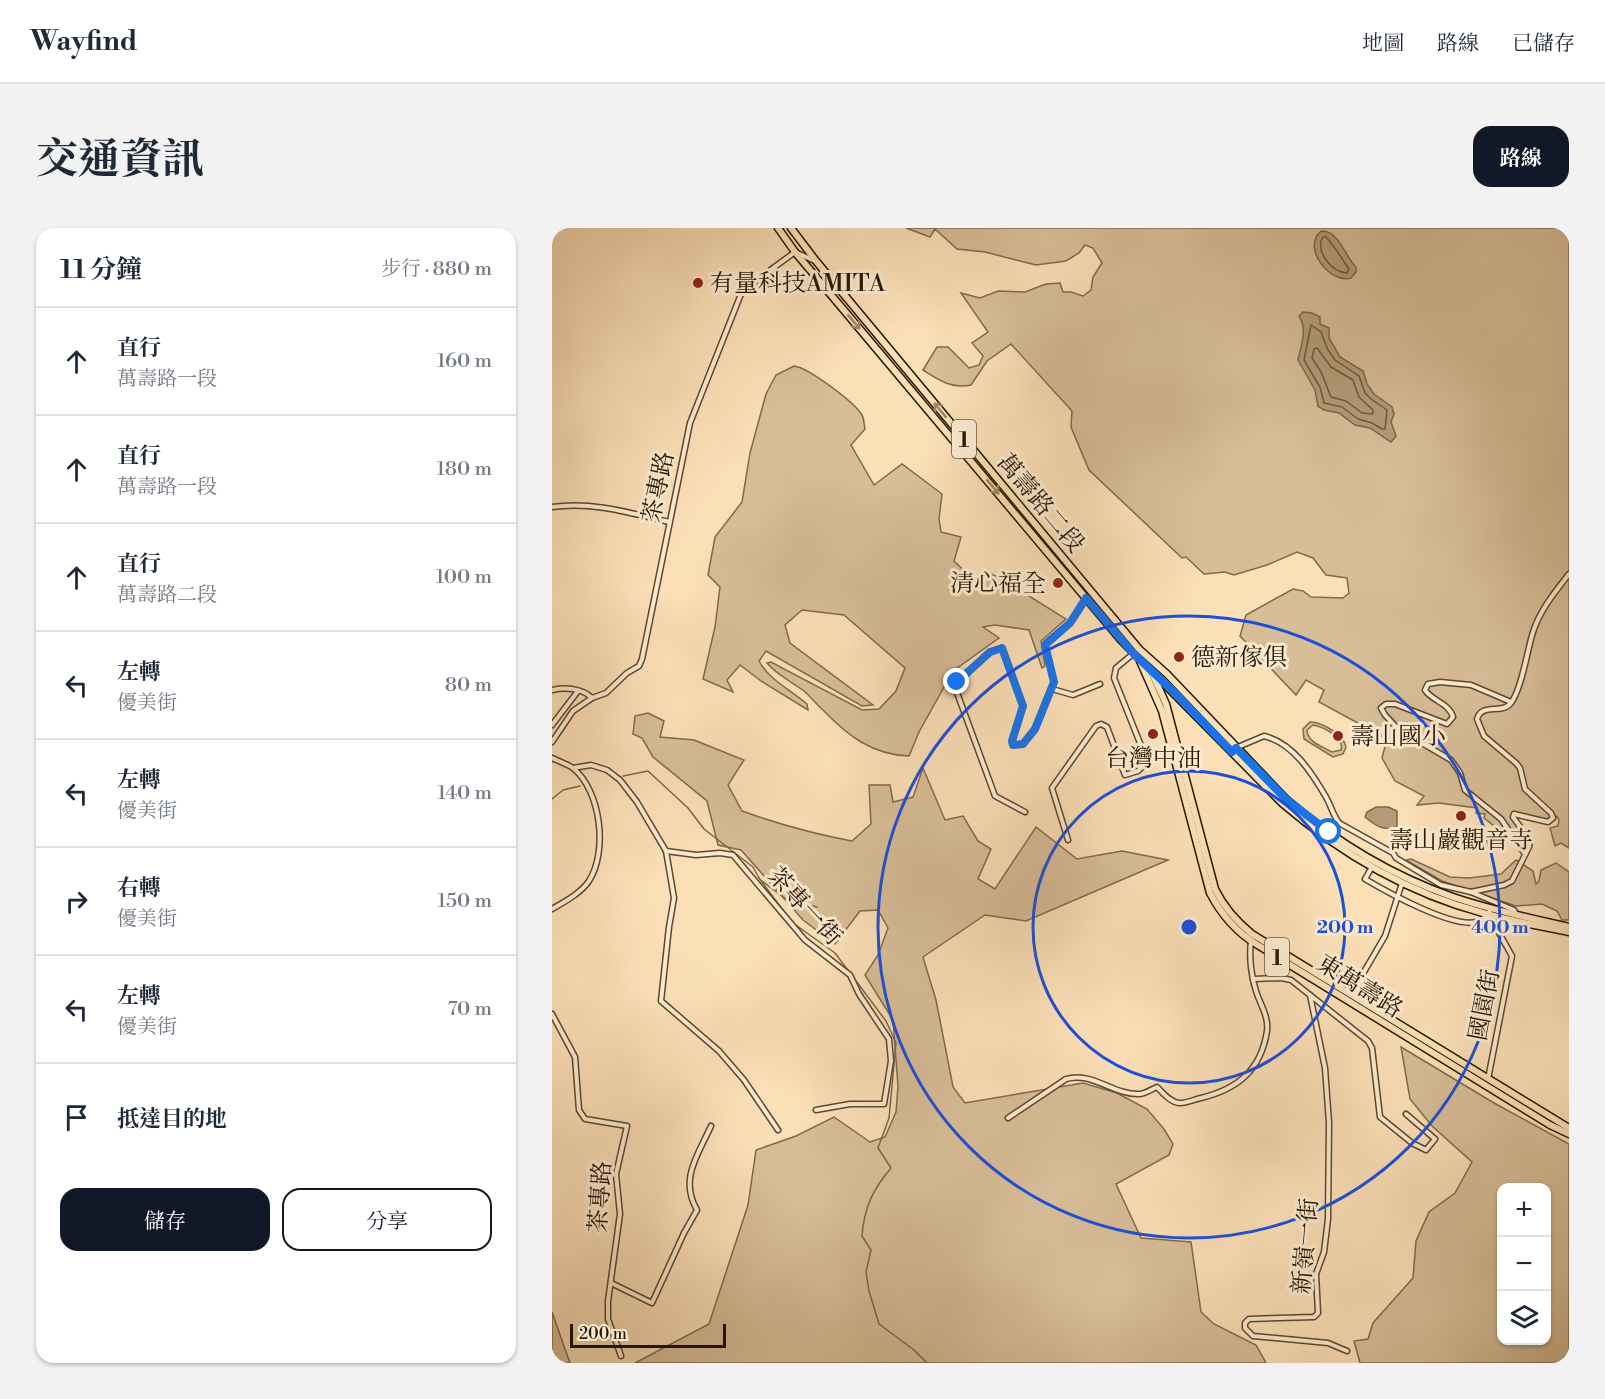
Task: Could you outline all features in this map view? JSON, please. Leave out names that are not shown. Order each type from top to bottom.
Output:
[{"type":"main road","name":"萬壽路二段","points":[[778,228],[795,252],[1086,598],[1137,653],[1167,674],[1234,750]]},
{"type":"main road","name":"萬壽路二段","points":[[790,228],[1137,653]]},
{"type":"main road","points":[[1137,653],[1234,750],[1305,815],[1376,862],[1430,888],[1489,911]]},
{"type":"main road","name":"東萬壽路","points":[[1137,653],[1162,711],[1210,892],[1218,908],[1232,925],[1550,1125],[1569,1134]]},
{"type":"main road","name":"東萬壽路","points":[[1150,660],[1151,669],[1165,701],[1215,889],[1227,910],[1251,937],[1569,1128]]},
{"type":"main road","points":[[1165,701],[1171,692],[1174,692]]},
{"type":"main road","points":[[1234,750],[1282,803],[1300,819],[1372,867],[1428,895],[1489,911],[1569,927]]},
{"type":"main road","points":[[1516,917],[1569,932]]},
{"type":"street","points":[[795,252],[816,261]]},
{"type":"street","name":"茶專路","points":[[552,742],[573,711],[592,698],[606,693],[627,673],[639,666],[690,423],[741,294],[795,252]]},
{"type":"street","points":[[552,507],[607,507],[669,522]]},
{"type":"street","points":[[1471,892],[1508,884],[1516,875],[1530,840],[1513,817],[1514,814],[1548,822],[1553,820],[1553,816],[1525,789],[1520,768],[1484,736],[1477,719],[1479,713],[1484,710],[1506,707],[1511,702],[1520,682],[1538,619],[1569,574]]},
{"type":"street","points":[[1025,812],[995,796],[956,690],[957,682],[990,652],[1002,648],[1023,706],[1012,736],[1013,745],[1018,746],[1028,740],[1035,729],[1054,682],[1045,645],[1070,623],[1086,598]]},
{"type":"street","points":[[1068,840],[1052,788],[1096,726],[1101,724],[1107,727],[1125,775],[1138,771],[1145,765],[1146,758],[1114,678],[1116,668],[1120,663],[1137,653]]},
{"type":"street","points":[[1511,702],[1472,685],[1440,681],[1428,684],[1425,690],[1428,695],[1450,710],[1453,717],[1449,723],[1439,723],[1395,704],[1386,704],[1381,708],[1398,729],[1451,760],[1460,773],[1465,790],[1500,819],[1525,854]]},
{"type":"street","points":[[1052,689],[1073,695],[1100,684]]},
{"type":"street","points":[[552,690],[563,688],[578,691],[587,693],[592,698]]},
{"type":"street","points":[[552,725],[578,691]]},
{"type":"street","points":[[1234,750],[1250,740],[1263,736],[1281,743],[1304,763],[1327,798],[1334,817],[1339,823],[1393,853],[1396,858],[1441,885],[1471,892],[1514,910],[1516,917]]},
{"type":"street","points":[[552,758],[573,768],[588,787],[597,812],[600,833],[593,872],[588,883],[552,909]]},
{"type":"street","points":[[573,768],[591,765],[607,770],[620,780],[637,802],[666,851],[674,898],[661,1001],[719,1051],[744,1080],[778,1130]]},
{"type":"street","name":"茶專一街","points":[[666,851],[696,855],[720,853],[733,855],[805,940],[850,975],[889,1039],[891,1061],[884,1104],[850,1104],[816,1110]]},
{"type":"street","points":[[1372,867],[1365,879],[1396,897],[1446,919],[1475,922],[1489,911]]},
{"type":"street","points":[[1361,977],[1385,936],[1402,882]]},
{"type":"street","name":"國園街","points":[[1488,1080],[1512,956],[1489,911]]},
{"type":"street","points":[[1008,1118],[1066,1079],[1076,1076],[1126,1092],[1141,1094],[1157,1087],[1168,1098],[1179,1103],[1220,1093],[1239,1083],[1254,1066],[1262,1050],[1266,1032],[1266,1020],[1253,980],[1251,937]]},
{"type":"street","points":[[1253,980],[1286,978],[1368,1041],[1372,1048],[1380,1117],[1412,1143],[1426,1150],[1435,1139],[1406,1114]]},
{"type":"street","name":"新嶺一街","points":[[1310,995],[1325,1068],[1329,1123],[1328,1219],[1324,1252],[1316,1274],[1318,1313],[1314,1317],[1249,1318],[1245,1323],[1245,1328],[1253,1336],[1328,1343],[1347,1351]]},
{"type":"street","name":"茶專路","points":[[552,1014],[575,1057],[579,1110],[585,1119],[627,1126],[616,1174],[620,1214],[608,1319],[621,1356]]},
{"type":"street","points":[[611,1283],[652,1303],[684,1233],[698,1210],[691,1199],[689,1175],[711,1126]]},
{"type":"shaded area","points":[[906,228],[1569,228],[1569,848],[1561,843],[1555,846],[1550,828],[1558,826],[1557,816],[1551,822],[1514,814],[1527,836],[1526,851],[1484,818],[1485,814],[1476,813],[1477,808],[1439,803],[1417,805],[1424,796],[1395,781],[1382,758],[1387,739],[1319,702],[1324,690],[1306,680],[1296,695],[1240,636],[1246,615],[1293,589],[1303,591],[1311,597],[1343,598],[1349,593],[1347,578],[1326,575],[1313,558],[1297,552],[1267,565],[1234,575],[1225,572],[1204,574],[1186,557],[1182,558],[1089,470],[1071,427],[1072,411],[1011,344],[987,361],[971,385],[951,385],[923,370],[937,347],[948,347],[969,368],[979,365],[983,356],[972,343],[988,332],[961,293],[980,298],[998,291],[1025,292],[1046,284],[1060,283],[1063,292],[1083,296],[1091,290],[1093,277],[1102,263],[1093,248],[1085,245],[1079,253],[1066,261],[1036,265],[985,252],[957,249],[935,229],[930,237]]},
{"type":"shaded area","points":[[794,366],[831,386],[862,415],[865,429],[851,445],[874,485],[902,464],[942,494],[939,519],[941,532],[961,537],[954,561],[975,581],[991,574],[1066,619],[1041,641],[1045,666],[1042,668],[1029,630],[995,625],[983,627],[999,638],[953,671],[919,732],[909,756],[884,752],[852,736],[804,691],[767,663],[771,662],[862,710],[879,709],[896,691],[905,668],[844,615],[802,610],[785,625],[790,643],[873,705],[862,706],[766,651],[759,661],[763,668],[807,704],[808,710],[740,665],[727,680],[733,692],[703,679],[715,627],[720,587],[708,575],[715,537],[742,502],[750,453],[766,394],[776,375]]},
{"type":"shaded area","points":[[648,713],[664,721],[660,737],[694,740],[744,760],[728,785],[742,811],[796,828],[852,841],[871,824],[869,785],[890,785],[893,802],[913,797],[923,768],[945,820],[963,816],[978,841],[991,849],[978,879],[995,889],[1036,827],[1077,859],[1122,851],[1168,860],[1026,921],[985,915],[923,957],[936,1000],[953,1087],[965,1103],[1083,1083],[1117,1093],[1147,1109],[1164,1129],[1173,1144],[1169,1155],[1116,1184],[1141,1238],[1191,1242],[1201,1312],[1214,1324],[1256,1345],[1266,1363],[635,1363],[709,1324],[748,1205],[756,1150],[796,1136],[834,1117],[870,1142],[885,1137],[896,1112],[898,1086],[893,1020],[865,975],[878,955],[888,928],[878,910],[860,911],[835,944],[803,920],[741,850],[718,845],[707,801],[653,757],[642,738],[633,734],[635,716]]},
{"type":"shaded area","points":[[1310,722],[1332,730],[1344,742],[1346,747],[1343,754],[1333,757],[1304,739],[1303,729]],"holes":[[[1313,725],[1337,737],[1341,750],[1332,752],[1310,738],[1307,730]]]},
{"type":"shaded area","points":[[1411,859],[1450,877],[1469,878],[1501,874],[1516,860],[1533,871],[1536,884],[1539,881],[1541,870],[1556,863],[1569,872],[1569,920],[1562,920],[1557,911],[1542,904],[1516,906],[1442,881],[1406,860]]},
{"type":"shaded area","points":[[1401,1047],[1494,1103],[1569,1144],[1569,1363],[1360,1363],[1354,1341],[1368,1339],[1373,1323],[1413,1278],[1416,1241],[1429,1212],[1455,1193],[1472,1162],[1432,1126],[1410,1099]]},
{"type":"shaded area","points":[[552,1312],[570,1363],[552,1363]]},
{"type":"water","points":[[1321,231],[1337,239],[1356,267],[1356,272],[1351,278],[1335,276],[1321,263],[1314,246]]},
{"type":"water","points":[[1303,312],[1320,317],[1320,324],[1329,328],[1329,338],[1340,357],[1363,371],[1367,384],[1374,394],[1392,407],[1394,414],[1391,422],[1396,436],[1391,442],[1370,428],[1355,425],[1339,413],[1324,410],[1318,406],[1315,390],[1298,360],[1303,332],[1299,316]]},
{"type":"water","points":[[1376,807],[1388,807],[1397,811],[1397,827],[1380,827],[1365,817],[1367,812]]},
{"type":"waterway","points":[[623,776],[648,771],[688,808],[704,829],[753,867],[759,878]]},
{"type":"waterway","points":[[552,799],[563,790],[580,786]]},
{"type":"waterway","points":[[759,878],[788,917]]},
{"type":"waterway","points":[[762,881],[787,900],[817,907]]},
{"type":"waterway","points":[[793,923],[835,953],[886,1021],[896,1043],[889,1118],[878,1148],[891,1168],[870,1199],[862,1236],[871,1250],[866,1272],[879,1324],[914,1350],[927,1363]]},
{"type":"place","name":"有量科技AMITA","points":[[698,283]]},
{"type":"place","name":"清心福全","points":[[1058,583]]},
{"type":"place","name":"德新傢俱","points":[[1179,657]]},
{"type":"place","name":"台灣中油","points":[[1153,734]]},
{"type":"place","name":"壽山國小","points":[[1338,736]]},
{"type":"place","name":"壽山巖觀音寺","points":[[1461,816]]},
{"type":"route","points":[[957,682],[990,652],[1002,648],[1023,706],[1012,741],[1013,745],[1023,744],[1035,729],[1054,682],[1045,645],[1070,623],[1086,598],[1133,653],[1232,752],[1236,748],[1287,800],[1329,832]]}]
